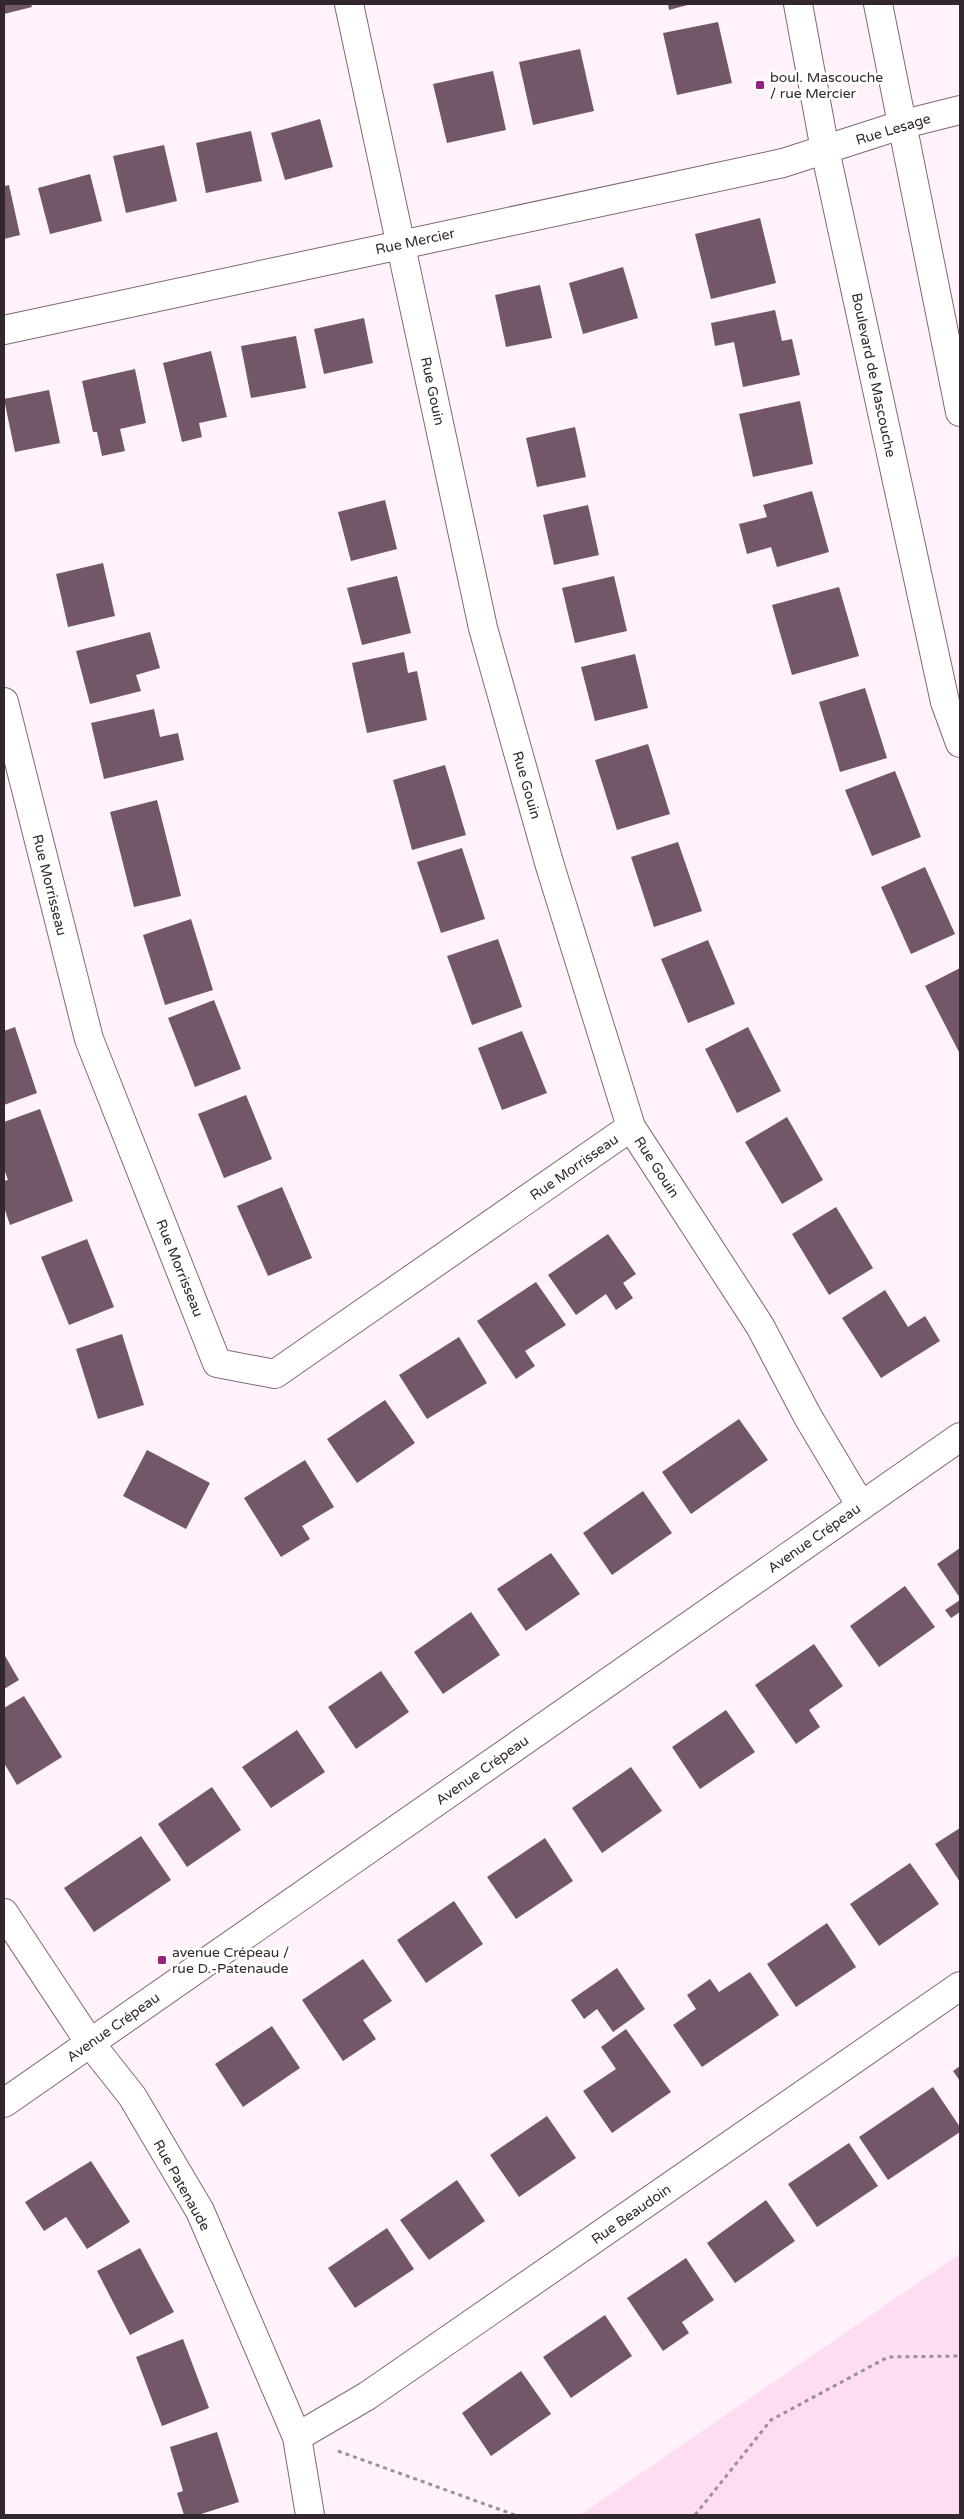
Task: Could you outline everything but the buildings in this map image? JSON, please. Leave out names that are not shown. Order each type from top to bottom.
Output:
[{"type":"street","name":"Rue Gouin","points":[[349,4],[483,628],[550,866],[631,1127],[760,1326],[808,1417],[861,1506]]},
{"type":"street","name":"Boulevard de Mascouche","points":[[798,4],[825,150],[945,702],[960,743]]},
{"type":"street","points":[[878,4],[904,124],[960,412]]},
{"type":"street","name":"Rue Lesage","points":[[825,150],[904,124],[960,110]]},
{"type":"street","name":"Rue Mercier","points":[[4,330],[777,164],[825,150]]},
{"type":"street","name":"Rue Morrisseau","points":[[4,702],[89,1039],[217,1363],[275,1374],[631,1127]]},
{"type":"street","name":"Avenue Crépeau","points":[[4,2103],[960,1437]]},
{"type":"street","name":"Rue Patenaude","points":[[4,1912],[90,2043],[132,2096],[200,2211],[298,2437],[310,2515]]},
{"type":"street","name":"Rue Beaudoin","points":[[298,2437],[367,2396],[960,1986]]},
{"type":"path","points":[[695,2515],[771,2420],[888,2357],[960,2356]]},
{"type":"path","points":[[298,2437],[515,2515]]},
{"type":"shaded area","points":[[960,2254],[960,2515],[580,2515]]},
{"type":"place","name":"boul. Mascouche / rue Mercier","points":[[760,85]]},
{"type":"place","name":"avenue Crépeau / rue D.-Patenaude","points":[[162,1960]]}]
